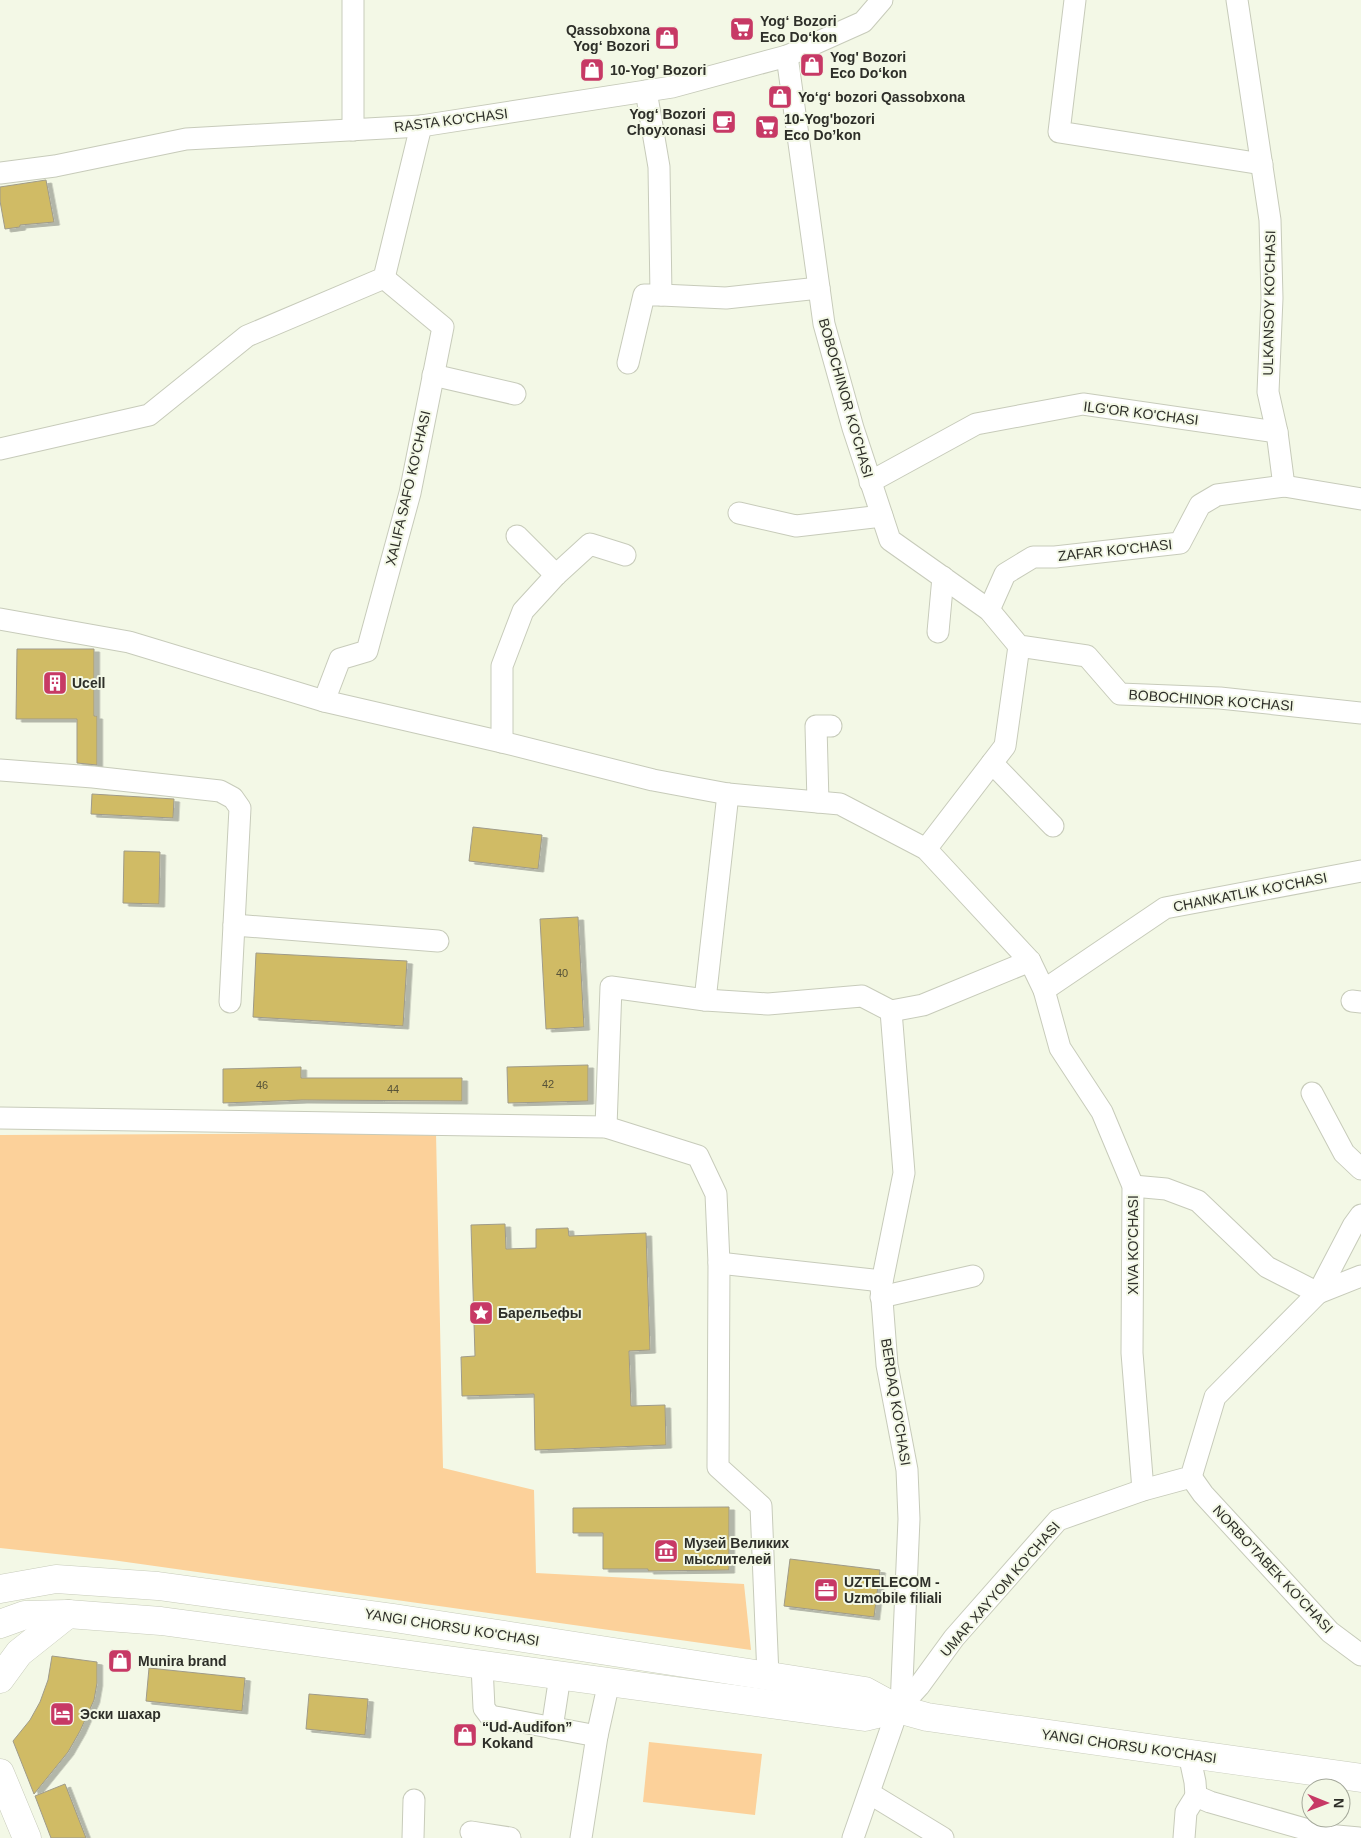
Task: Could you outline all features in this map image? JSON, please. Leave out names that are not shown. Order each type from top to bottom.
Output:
[{"type":"main road","points":[[0,1569],[56,1579]]},
{"type":"main road","name":"YANGI CHORSU KO'CHASI","points":[[0,1589],[56,1579],[158,1586],[326,1608],[865,1691],[928,1717],[1361,1778]]},
{"type":"main road","name":"YANGI CHORSU KO'CHASI","points":[[0,1624],[25,1615],[68,1614],[161,1621],[865,1717],[900,1707]]},
{"type":"main road","points":[[0,1679],[19,1653],[68,1614]]},
{"type":"main road","points":[[0,1773],[28,1838]]},
{"type":"street","points":[[353,0],[353,130]]},
{"type":"street","name":"RASTA KO'CHASI","points":[[0,173],[55,166],[186,139],[421,126],[672,87],[787,56],[863,22],[882,0]]},
{"type":"street","points":[[1075,0],[1059,132],[1262,164]]},
{"type":"street","name":"ULKANSOY KO'CHASI","points":[[1237,0],[1270,220],[1272,298],[1268,392],[1277,432],[1284,486]]},
{"type":"street","name":"BOBOCHINOR KO'CHASI","points":[[787,56],[824,324],[852,428],[890,540],[989,610],[1019,646],[1086,656],[1120,694],[1220,698],[1361,713]]},
{"type":"street","points":[[646,91],[659,167],[661,294]]},
{"type":"street","points":[[0,449],[149,415],[247,336],[384,278],[421,126]]},
{"type":"street","name":"XALIFA SAFO KO'CHASI","points":[[324,701],[340,659],[367,652],[410,493],[443,327],[384,278]]},
{"type":"street","points":[[628,363],[644,295],[661,294],[726,298],[819,288]]},
{"type":"street","points":[[433,375],[515,394]]},
{"type":"street","name":"ILG'OR KO'CHASI","points":[[870,482],[976,424],[1083,404],[1277,432]]},
{"type":"street","name":"ZAFAR KO'CHASI","points":[[989,610],[1005,574],[1033,557],[1055,557],[1180,543],[1200,504],[1217,495],[1284,486],[1361,498]]},
{"type":"street","points":[[739,513],[796,526],[882,516]]},
{"type":"street","points":[[517,536],[556,575]]},
{"type":"street","points":[[502,742],[502,666],[524,611],[556,575],[590,544],[625,555]]},
{"type":"street","points":[[938,632],[943,578]]},
{"type":"street","name":"XIVA KO'CHASI","points":[[0,619],[129,642],[324,701],[502,742],[652,780],[728,794],[840,804],[926,849],[1030,960],[1044,990],[1060,1048],[1102,1112],[1133,1186],[1132,1353],[1143,1490]]},
{"type":"street","points":[[926,849],[1005,746],[1019,646]]},
{"type":"street","points":[[818,802],[816,726],[831,726]]},
{"type":"street","points":[[992,763],[1053,826]]},
{"type":"street","points":[[0,770],[93,777],[220,791],[233,798],[240,808],[230,1002]]},
{"type":"street","points":[[704,1000],[728,794]]},
{"type":"street","name":"CHANKATLIK KO'CHASI","points":[[1044,990],[1165,908],[1361,871]]},
{"type":"street","points":[[234,926],[438,941]]},
{"type":"street","points":[[606,1127],[611,986],[704,1000],[768,1004],[862,996],[891,1011],[923,1005],[1030,960]]},
{"type":"street","name":"BERDAQ KO'CHASI","points":[[891,1011],[904,1174],[882,1289],[887,1364],[908,1480],[909,1520],[900,1707]]},
{"type":"street","points":[[1312,1094],[1344,1153],[1361,1169]]},
{"type":"street","points":[[0,1118],[606,1127],[698,1156],[716,1194],[719,1263],[718,1467],[761,1506],[768,1676]]},
{"type":"street","points":[[1133,1186],[1166,1189],[1198,1201],[1267,1267],[1318,1293],[1361,1276]]},
{"type":"street","points":[[1191,1477],[1215,1397],[1318,1293],[1361,1215]]},
{"type":"street","points":[[719,1263],[882,1289],[974,1276]]},
{"type":"street","name":"UMAR XAYYOM KO'CHASI","points":[[900,1707],[919,1686],[954,1638],[1058,1520],[1143,1490],[1191,1477]]},
{"type":"street","name":"NORBO'TABEK KO'CHASI","points":[[1191,1477],[1203,1494],[1330,1632],[1361,1655]]},
{"type":"street","points":[[482,1666],[484,1708],[490,1716],[597,1736]]},
{"type":"street","points":[[552,1728],[560,1676]]},
{"type":"street","points":[[581,1838],[597,1736],[609,1682]]},
{"type":"street","points":[[853,1838],[900,1707]]},
{"type":"street","points":[[1184,1838],[1186,1812],[1196,1796],[1189,1754]]},
{"type":"street","points":[[869,1793],[943,1838]]},
{"type":"street","points":[[1196,1796],[1210,1802],[1326,1835],[1359,1838]]},
{"type":"street","points":[[414,1800],[414,1838]]},
{"type":"street","points":[[471,1832],[510,1838]]},
{"type":"shaded area","points":[[436,1133],[443,1468],[534,1490],[536,1573],[744,1584],[751,1650],[112,1560],[0,1548],[0,1135]]},
{"type":"shaded area","points":[[649,1742],[762,1754],[755,1815],[643,1802]]},
{"type":"building","points":[[46,180],[54,222],[20,225],[20,227],[5,229],[0,201],[0,187]]},
{"type":"building","name":"Ucell","points":[[17,649],[94,649],[94,716],[97,716],[97,765],[77,763],[77,719],[16,719]]},
{"type":"building","points":[[92,794],[174,799],[173,818],[91,814]]},
{"type":"building","points":[[473,827],[542,835],[538,869],[469,861]]},
{"type":"building","points":[[124,851],[160,852],[159,904],[123,903]]},
{"type":"building","points":[[578,917],[584,1027],[546,1029],[540,919]]},
{"type":"building","points":[[256,953],[407,961],[403,1026],[253,1017]]},
{"type":"building","points":[[588,1065],[588,1101],[508,1103],[507,1067]]},
{"type":"building","points":[[301,1067],[301,1078],[462,1078],[462,1101],[302,1100],[223,1103],[223,1069]]},
{"type":"building","points":[[505,1224],[506,1249],[536,1248],[536,1229],[568,1228],[569,1236],[646,1233],[650,1350],[629,1351],[631,1406],[665,1405],[666,1445],[535,1450],[534,1394],[462,1396],[461,1357],[475,1356],[471,1225]]},
{"type":"building","name":"Музей Великих мыслителей","points":[[729,1507],[729,1570],[648,1571],[648,1569],[603,1569],[603,1533],[573,1533],[573,1508]]},
{"type":"building","points":[[790,1559],[880,1570],[874,1617],[784,1606]]},
{"type":"building","points":[[52,1656],[97,1662],[97,1683],[94,1700],[80,1731],[68,1752],[34,1794],[13,1741],[30,1720],[40,1702],[48,1680]]},
{"type":"building","points":[[149,1668],[245,1678],[242,1711],[146,1701]]},
{"type":"building","points":[[309,1694],[368,1699],[365,1735],[306,1729]]},
{"type":"building","points":[[65,1784],[86,1838],[51,1838],[35,1796]]},
{"type":"place","name":"Yogʻ Bozori Eco Doʻkon","points":[[742,29]]},
{"type":"place","name":"Qassobxona Yog‘ Bozori","points":[[667,38]]},
{"type":"place","name":"Yog' Bozori Eco Do‘kon","points":[[812,65]]},
{"type":"place","name":"10-Yog' Bozori","points":[[592,70]]},
{"type":"place","name":"Yoʻgʻ bozori Qassobxona","points":[[780,97]]},
{"type":"place","name":"Yogʻ Bozori Choyxonasi","points":[[724,122]]},
{"type":"place","name":"10-Yog'bozori Eco Do’kon","points":[[767,127]]},
{"type":"place","name":"Ucell","points":[[55,683]]},
{"type":"place","name":"Барельефы","points":[[481,1313]]},
{"type":"place","name":"Музей Великих мыслителей","points":[[666,1551]]},
{"type":"place","name":"UZTELECOM - Uzmobile filiali","points":[[826,1590]]},
{"type":"place","name":"Munira brand","points":[[120,1661]]},
{"type":"place","name":"Эски шахар","points":[[62,1714]]},
{"type":"place","name":"“Ud-Audifon” Kokand","points":[[465,1735]]}]
